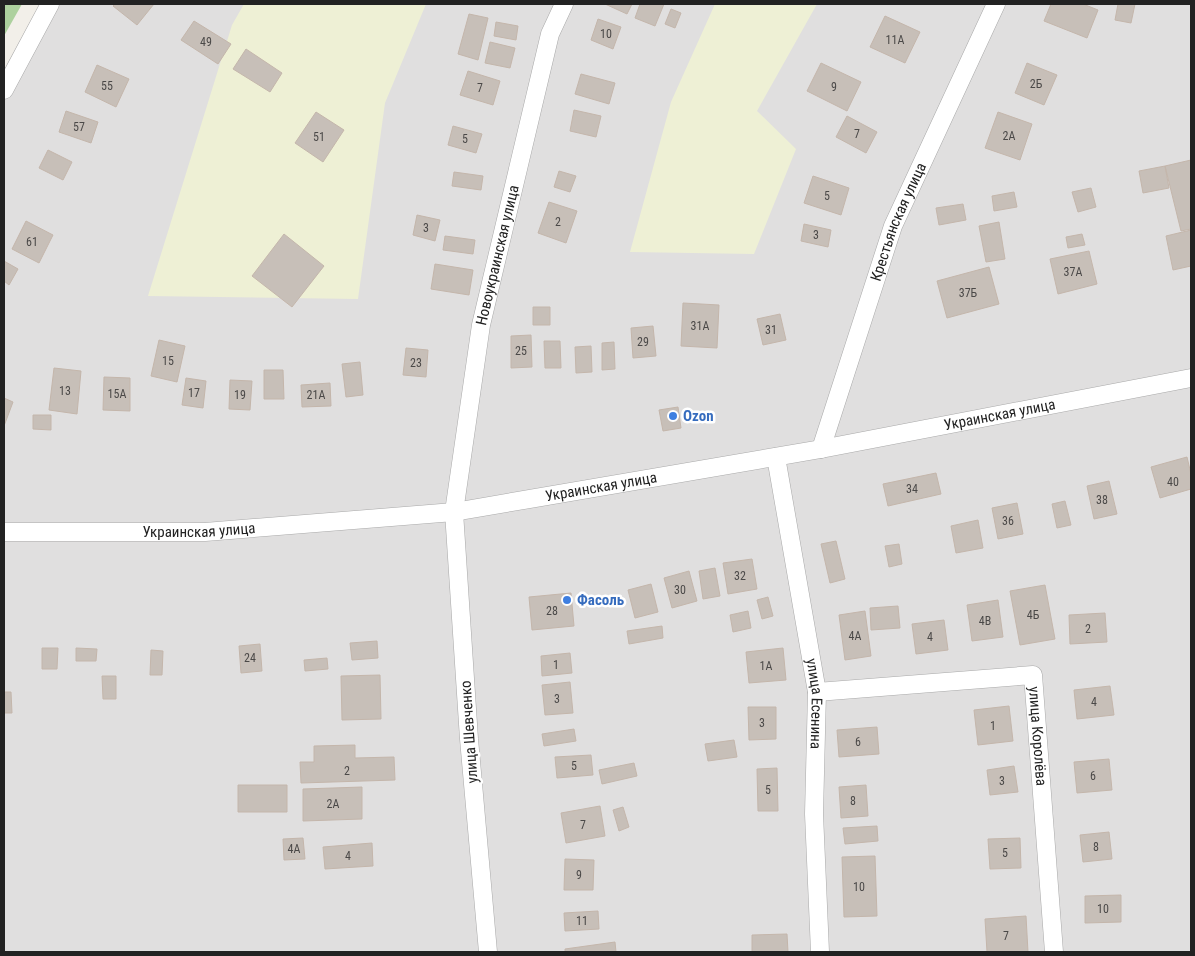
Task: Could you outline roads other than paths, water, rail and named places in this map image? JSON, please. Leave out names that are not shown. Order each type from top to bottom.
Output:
[{"type":"street","points":[[4,90],[50,4]]},
{"type":"street","name":"Новоукраинская улица","points":[[454,512],[481,325],[550,34],[564,4]]},
{"type":"street","name":"Крестьянская улица","points":[[821,449],[892,226],[996,4]]},
{"type":"street","name":"Украинская улица","points":[[4,532],[205,532],[454,512],[821,449],[1191,378]]},
{"type":"street","name":"улица Есенина","points":[[776,457],[817,692],[814,814],[820,952]]},
{"type":"street","name":"улица Шевченко","points":[[454,512],[469,739],[488,952]]},
{"type":"street","name":"улица Королёва","points":[[817,692],[1033,675],[1054,952]]},
{"type":"place","name":"Ozon","points":[[673,416]]},
{"type":"place","name":"Фасоль","points":[[567,600]]}]
